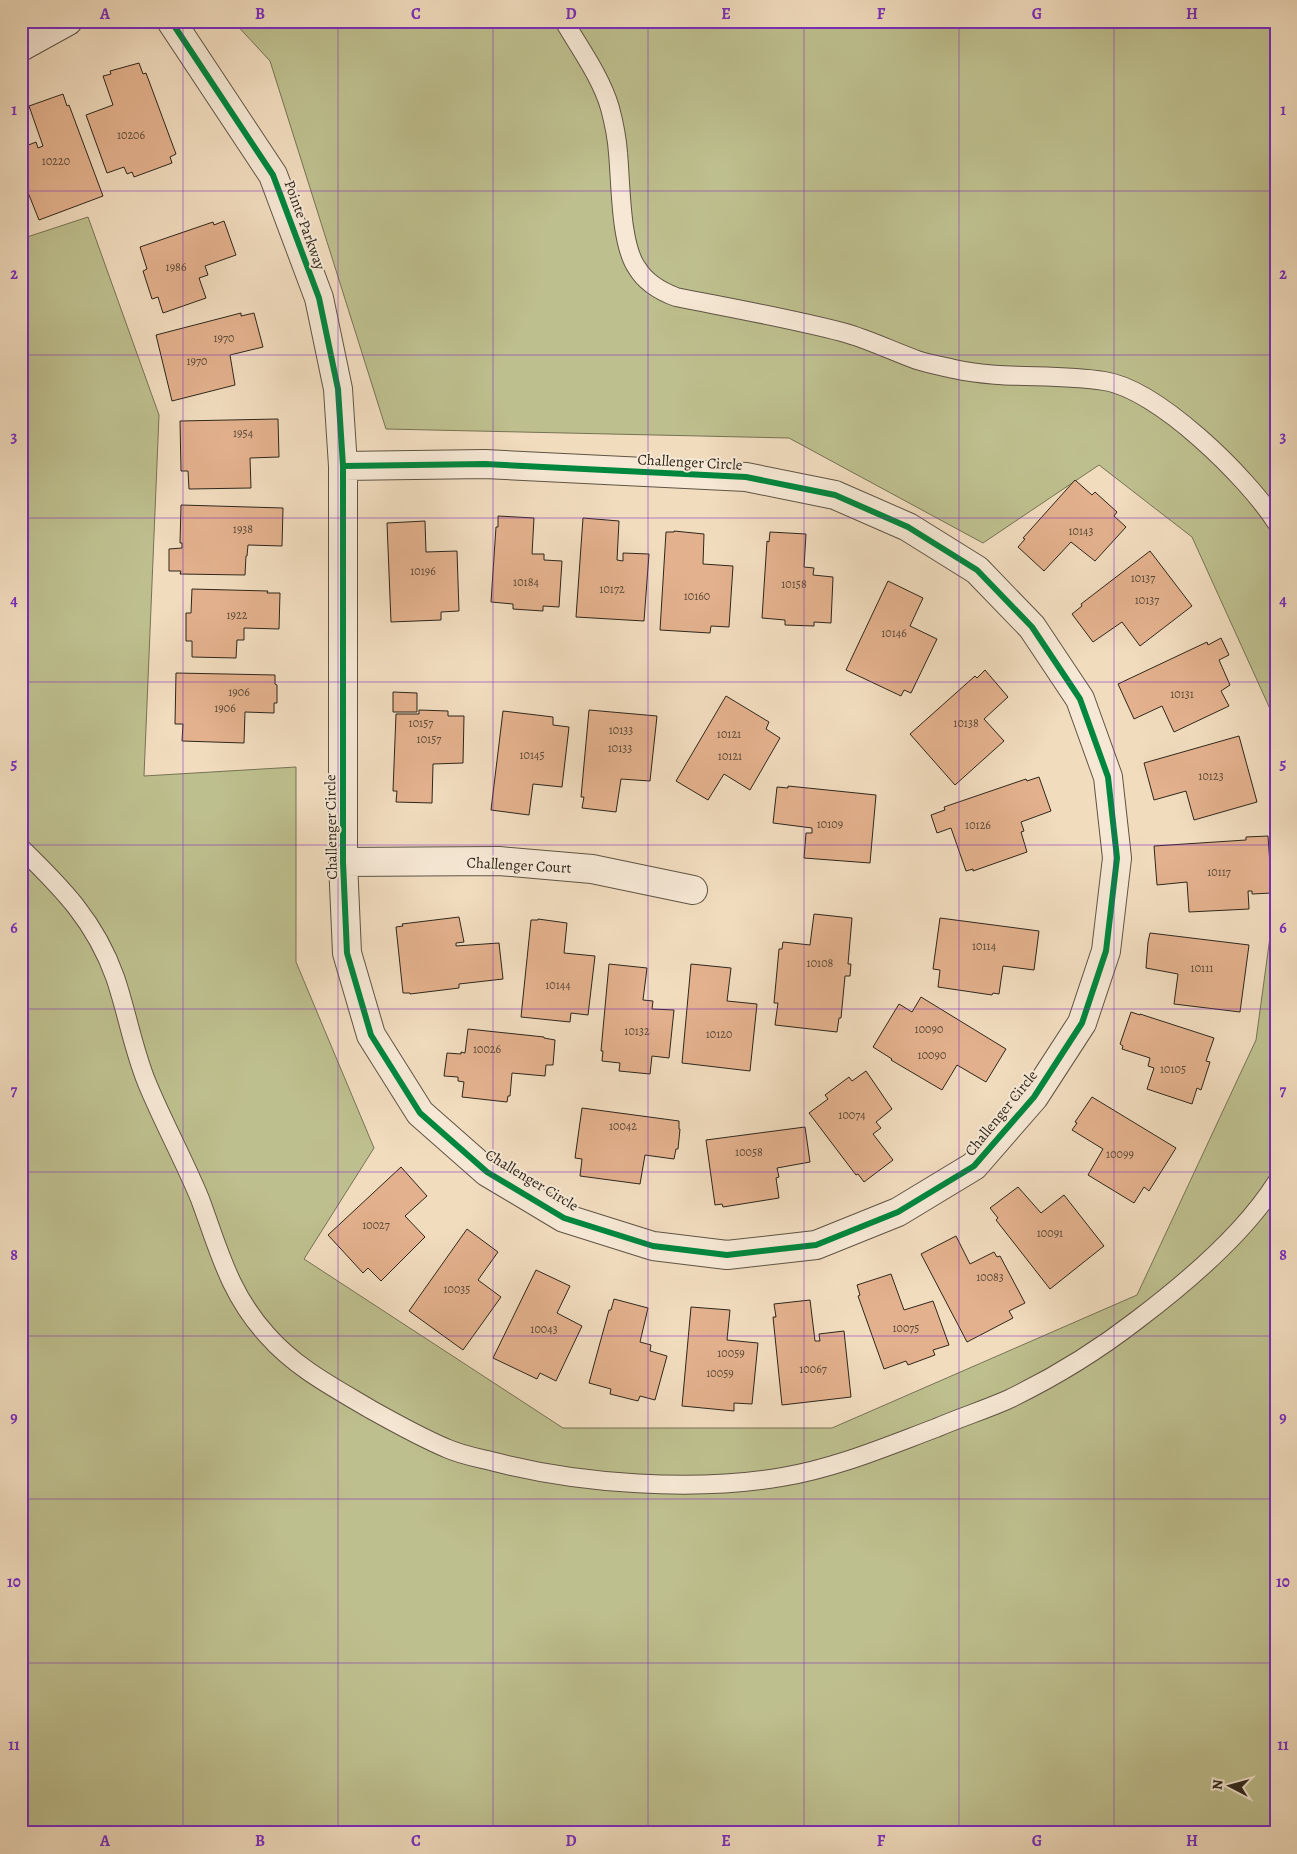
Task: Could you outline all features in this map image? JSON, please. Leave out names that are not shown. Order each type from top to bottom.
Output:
[{"type":"street","points":[[21,46],[68,21]]},
{"type":"street","name":"Pointe Parkway","points":[[171,21],[273,175],[319,298],[338,389],[343,466]]},
{"type":"street","name":"Challenger Circle","points":[[485,464],[746,477],[835,495],[908,527],[978,570],[1032,627],[1080,699],[1108,777],[1117,858],[1106,951],[1082,1023],[1034,1097],[974,1166],[898,1212],[816,1245],[727,1255],[653,1246],[564,1218],[487,1172],[420,1113],[371,1035],[348,954],[343,862],[343,466],[485,464]]},
{"type":"street","name":"Challenger Court","points":[[343,862],[499,862],[592,869],[693,890]]},
{"type":"lane","points":[[564,21],[602,88],[609,106],[618,152],[619,178],[627,244],[636,268],[654,286],[664,293],[676,297],[844,332],[919,361],[960,370],[996,375],[1103,380],[1129,388],[1157,405],[1200,439],[1240,476],[1276,522]]},
{"type":"lane","points":[[21,848],[66,893],[96,933],[115,976],[145,1080],[199,1198],[217,1250],[231,1282],[248,1312],[289,1358],[313,1376],[398,1425],[449,1450],[510,1466],[562,1475],[634,1483],[739,1483],[783,1477],[823,1468],[862,1456],[1002,1402],[1049,1378],[1115,1337],[1192,1275],[1250,1217],[1276,1183]]},
{"type":"green space","points":[[233,21],[1276,21],[1276,722],[1192,537],[1099,465],[983,543],[789,438],[386,429],[270,61]]},
{"type":"green space","points":[[88,217],[159,415],[144,776],[296,767],[296,962],[374,1148],[304,1259],[563,1428],[832,1428],[1137,1295],[1256,1040],[1276,893],[1276,1833],[21,1833],[21,239]]},
{"type":"building","points":[[139,63],[143,74],[146,73],[176,154],[170,157],[172,163],[134,177],[132,172],[127,174],[124,167],[107,173],[86,115],[113,105],[103,76],[111,74],[110,71]]},
{"type":"building","points":[[63,94],[67,106],[69,105],[103,196],[39,220],[21,175],[21,148],[36,142],[38,148],[43,146],[29,106]]},
{"type":"building","points":[[224,221],[236,255],[205,266],[208,275],[199,278],[206,298],[163,313],[158,297],[152,299],[143,271],[147,269],[140,247],[213,222],[214,225]]},
{"type":"building","points":[[241,313],[241,316],[254,313],[263,347],[230,355],[235,385],[172,401],[156,335]]},
{"type":"building","points":[[278,419],[279,457],[250,458],[251,488],[189,489],[188,471],[181,471],[180,421]]},
{"type":"building","points":[[1075,480],[1092,495],[1095,492],[1117,512],[1114,516],[1126,527],[1095,561],[1071,542],[1044,571],[1018,547],[1025,539],[1023,538]]},
{"type":"building","points":[[181,505],[283,508],[282,546],[248,545],[245,575],[180,574],[181,571],[169,571],[169,549],[182,548],[182,543],[180,543]]},
{"type":"building","points":[[498,516],[534,518],[532,554],[544,554],[544,560],[562,561],[559,607],[543,606],[543,611],[513,609],[513,604],[491,602]]},
{"type":"building","points":[[583,518],[619,521],[617,560],[623,561],[623,553],[649,554],[644,621],[576,617]]},
{"type":"building","points":[[425,521],[426,552],[457,551],[459,611],[441,612],[441,620],[391,622],[387,523]]},
{"type":"building","points":[[666,532],[704,534],[703,564],[733,566],[729,627],[711,626],[710,633],[660,630]]},
{"type":"building","points":[[770,532],[806,534],[804,567],[814,568],[813,575],[833,577],[831,623],[814,622],[814,626],[785,625],[785,620],[762,618],[767,541],[769,542]]},
{"type":"building","points":[[1150,551],[1192,606],[1140,646],[1122,622],[1093,642],[1072,614],[1082,606],[1081,604]]},
{"type":"building","points":[[888,581],[923,598],[910,626],[937,639],[911,693],[904,690],[901,696],[846,670]]},
{"type":"building","points":[[192,589],[280,593],[279,629],[244,628],[244,640],[237,640],[236,658],[192,657],[192,641],[186,641],[186,613],[191,613]]},
{"type":"building","points":[[1221,638],[1229,655],[1219,660],[1230,685],[1221,691],[1229,706],[1174,732],[1162,706],[1134,719],[1118,684],[1207,642],[1208,645]]},
{"type":"building","points":[[985,670],[1008,697],[984,719],[1004,741],[955,785],[910,734],[975,676],[977,678]]},
{"type":"building","points":[[176,673],[275,675],[277,703],[274,703],[274,713],[245,712],[244,743],[182,741],[183,724],[175,724]]},
{"type":"building","points":[[393,692],[417,693],[417,712],[393,712]]},
{"type":"building","points":[[726,696],[769,722],[766,729],[780,738],[750,790],[724,774],[708,800],[676,781]]},
{"type":"building","points":[[419,710],[448,711],[448,716],[464,716],[463,763],[433,764],[432,803],[396,802],[397,791],[393,791],[396,714],[419,714]]},
{"type":"building","points":[[589,710],[657,716],[650,781],[621,779],[616,812],[582,808],[584,797],[581,797]]},
{"type":"building","points":[[503,711],[553,717],[553,725],[569,727],[562,787],[533,784],[529,815],[491,810]]},
{"type":"building","points":[[1239,736],[1257,802],[1194,820],[1186,791],[1154,800],[1144,763]]},
{"type":"building","points":[[1039,777],[1051,811],[1021,822],[1024,831],[1021,832],[1027,852],[973,871],[973,869],[966,871],[951,828],[937,833],[931,815],[945,810],[944,807],[1026,779],[1027,781]]},
{"type":"building","points":[[788,786],[876,795],[870,863],[804,858],[806,833],[812,833],[812,828],[773,823],[777,787],[788,788]]},
{"type":"building","points":[[1268,836],[1272,893],[1252,894],[1252,891],[1248,891],[1249,909],[1189,912],[1187,882],[1157,885],[1154,846],[1246,840],[1246,837]]},
{"type":"building","points":[[814,914],[852,918],[848,964],[851,964],[850,976],[845,976],[841,1018],[839,1018],[837,1032],[775,1025],[778,1003],[774,1003],[779,949],[782,949],[783,942],[810,945]]},
{"type":"building","points":[[459,917],[464,942],[456,943],[456,946],[499,943],[503,979],[459,984],[459,988],[410,994],[403,993],[396,927],[403,926],[402,924]]},
{"type":"building","points":[[940,918],[1039,931],[1034,970],[1003,966],[999,994],[993,993],[992,995],[938,987],[940,970],[933,969]]},
{"type":"building","points":[[538,919],[567,923],[564,953],[595,956],[588,1015],[571,1013],[570,1022],[521,1017],[531,920]]},
{"type":"building","points":[[1150,933],[1249,945],[1240,1012],[1174,1004],[1178,974],[1146,968]]},
{"type":"building","points":[[609,964],[647,968],[643,1000],[653,1001],[652,1009],[674,1010],[669,1058],[652,1056],[650,1074],[619,1071],[620,1063],[602,1061],[603,1051],[601,1051]]},
{"type":"building","points":[[691,964],[731,968],[727,1001],[757,1004],[750,1071],[682,1063]]},
{"type":"building","points":[[921,997],[1006,1049],[986,1082],[957,1065],[942,1090],[891,1060],[873,1047],[899,1004],[912,1012]]},
{"type":"building","points":[[1131,1012],[1214,1038],[1206,1061],[1210,1062],[1201,1090],[1197,1088],[1192,1104],[1147,1089],[1154,1068],[1148,1066],[1150,1058],[1122,1049],[1123,1046],[1120,1044]]},
{"type":"building","points":[[468,1029],[544,1037],[555,1040],[553,1065],[546,1065],[545,1076],[512,1073],[510,1096],[508,1096],[507,1102],[462,1097],[464,1082],[458,1081],[458,1077],[444,1076],[447,1053],[465,1053]]},
{"type":"building","points":[[866,1071],[892,1109],[876,1122],[881,1128],[873,1134],[893,1160],[864,1182],[858,1174],[856,1175],[809,1113],[828,1099],[825,1095],[849,1077],[852,1081]]},
{"type":"building","points":[[1092,1097],[1176,1148],[1149,1191],[1144,1187],[1134,1203],[1088,1175],[1103,1149],[1072,1130],[1077,1123],[1075,1122]]},
{"type":"building","points":[[582,1108],[679,1121],[678,1149],[676,1149],[674,1159],[645,1155],[640,1184],[580,1176],[582,1159],[575,1158]]},
{"type":"building","points":[[805,1127],[810,1162],[777,1168],[779,1177],[776,1178],[779,1198],[723,1207],[722,1204],[715,1205],[706,1140]]},
{"type":"building","points":[[401,1167],[427,1196],[405,1216],[425,1237],[381,1281],[368,1268],[363,1273],[328,1235]]},
{"type":"building","points":[[1018,1187],[1041,1213],[1064,1195],[1104,1246],[1050,1289],[996,1220],[998,1218],[990,1208]]},
{"type":"building","points":[[467,1229],[498,1252],[478,1280],[501,1297],[463,1350],[409,1311]]},
{"type":"building","points":[[956,1236],[970,1264],[994,1252],[997,1257],[1000,1256],[1025,1303],[1009,1311],[1013,1318],[967,1342],[921,1254]]},
{"type":"building","points":[[536,1270],[570,1286],[557,1313],[582,1326],[556,1381],[540,1373],[537,1379],[493,1358]]},
{"type":"building","points":[[891,1274],[904,1310],[933,1301],[949,1345],[933,1350],[935,1355],[908,1365],[906,1361],[884,1369],[858,1296],[860,1295],[857,1285]]},
{"type":"building","points":[[614,1299],[648,1308],[640,1342],[651,1345],[650,1351],[667,1356],[655,1400],[640,1396],[638,1401],[610,1394],[611,1389],[589,1383],[609,1310],[611,1310]]},
{"type":"building","points":[[810,1300],[815,1341],[820,1341],[819,1334],[844,1331],[851,1397],[782,1405],[773,1317],[776,1317],[774,1304]]},
{"type":"building","points":[[691,1307],[730,1310],[727,1340],[758,1343],[752,1404],[734,1403],[734,1411],[682,1406]]},
{"type":"cycle path","points":[[171,21],[273,175],[319,298],[338,389],[343,466],[343,862],[347,953],[371,1035],[420,1113],[487,1172],[564,1218],[653,1246],[727,1255],[816,1245],[898,1212],[974,1166],[1034,1097],[1082,1023],[1106,951],[1117,858],[1108,777],[1080,699],[1032,627],[977,570],[908,527],[835,495],[746,477],[485,464],[343,466]]}]
